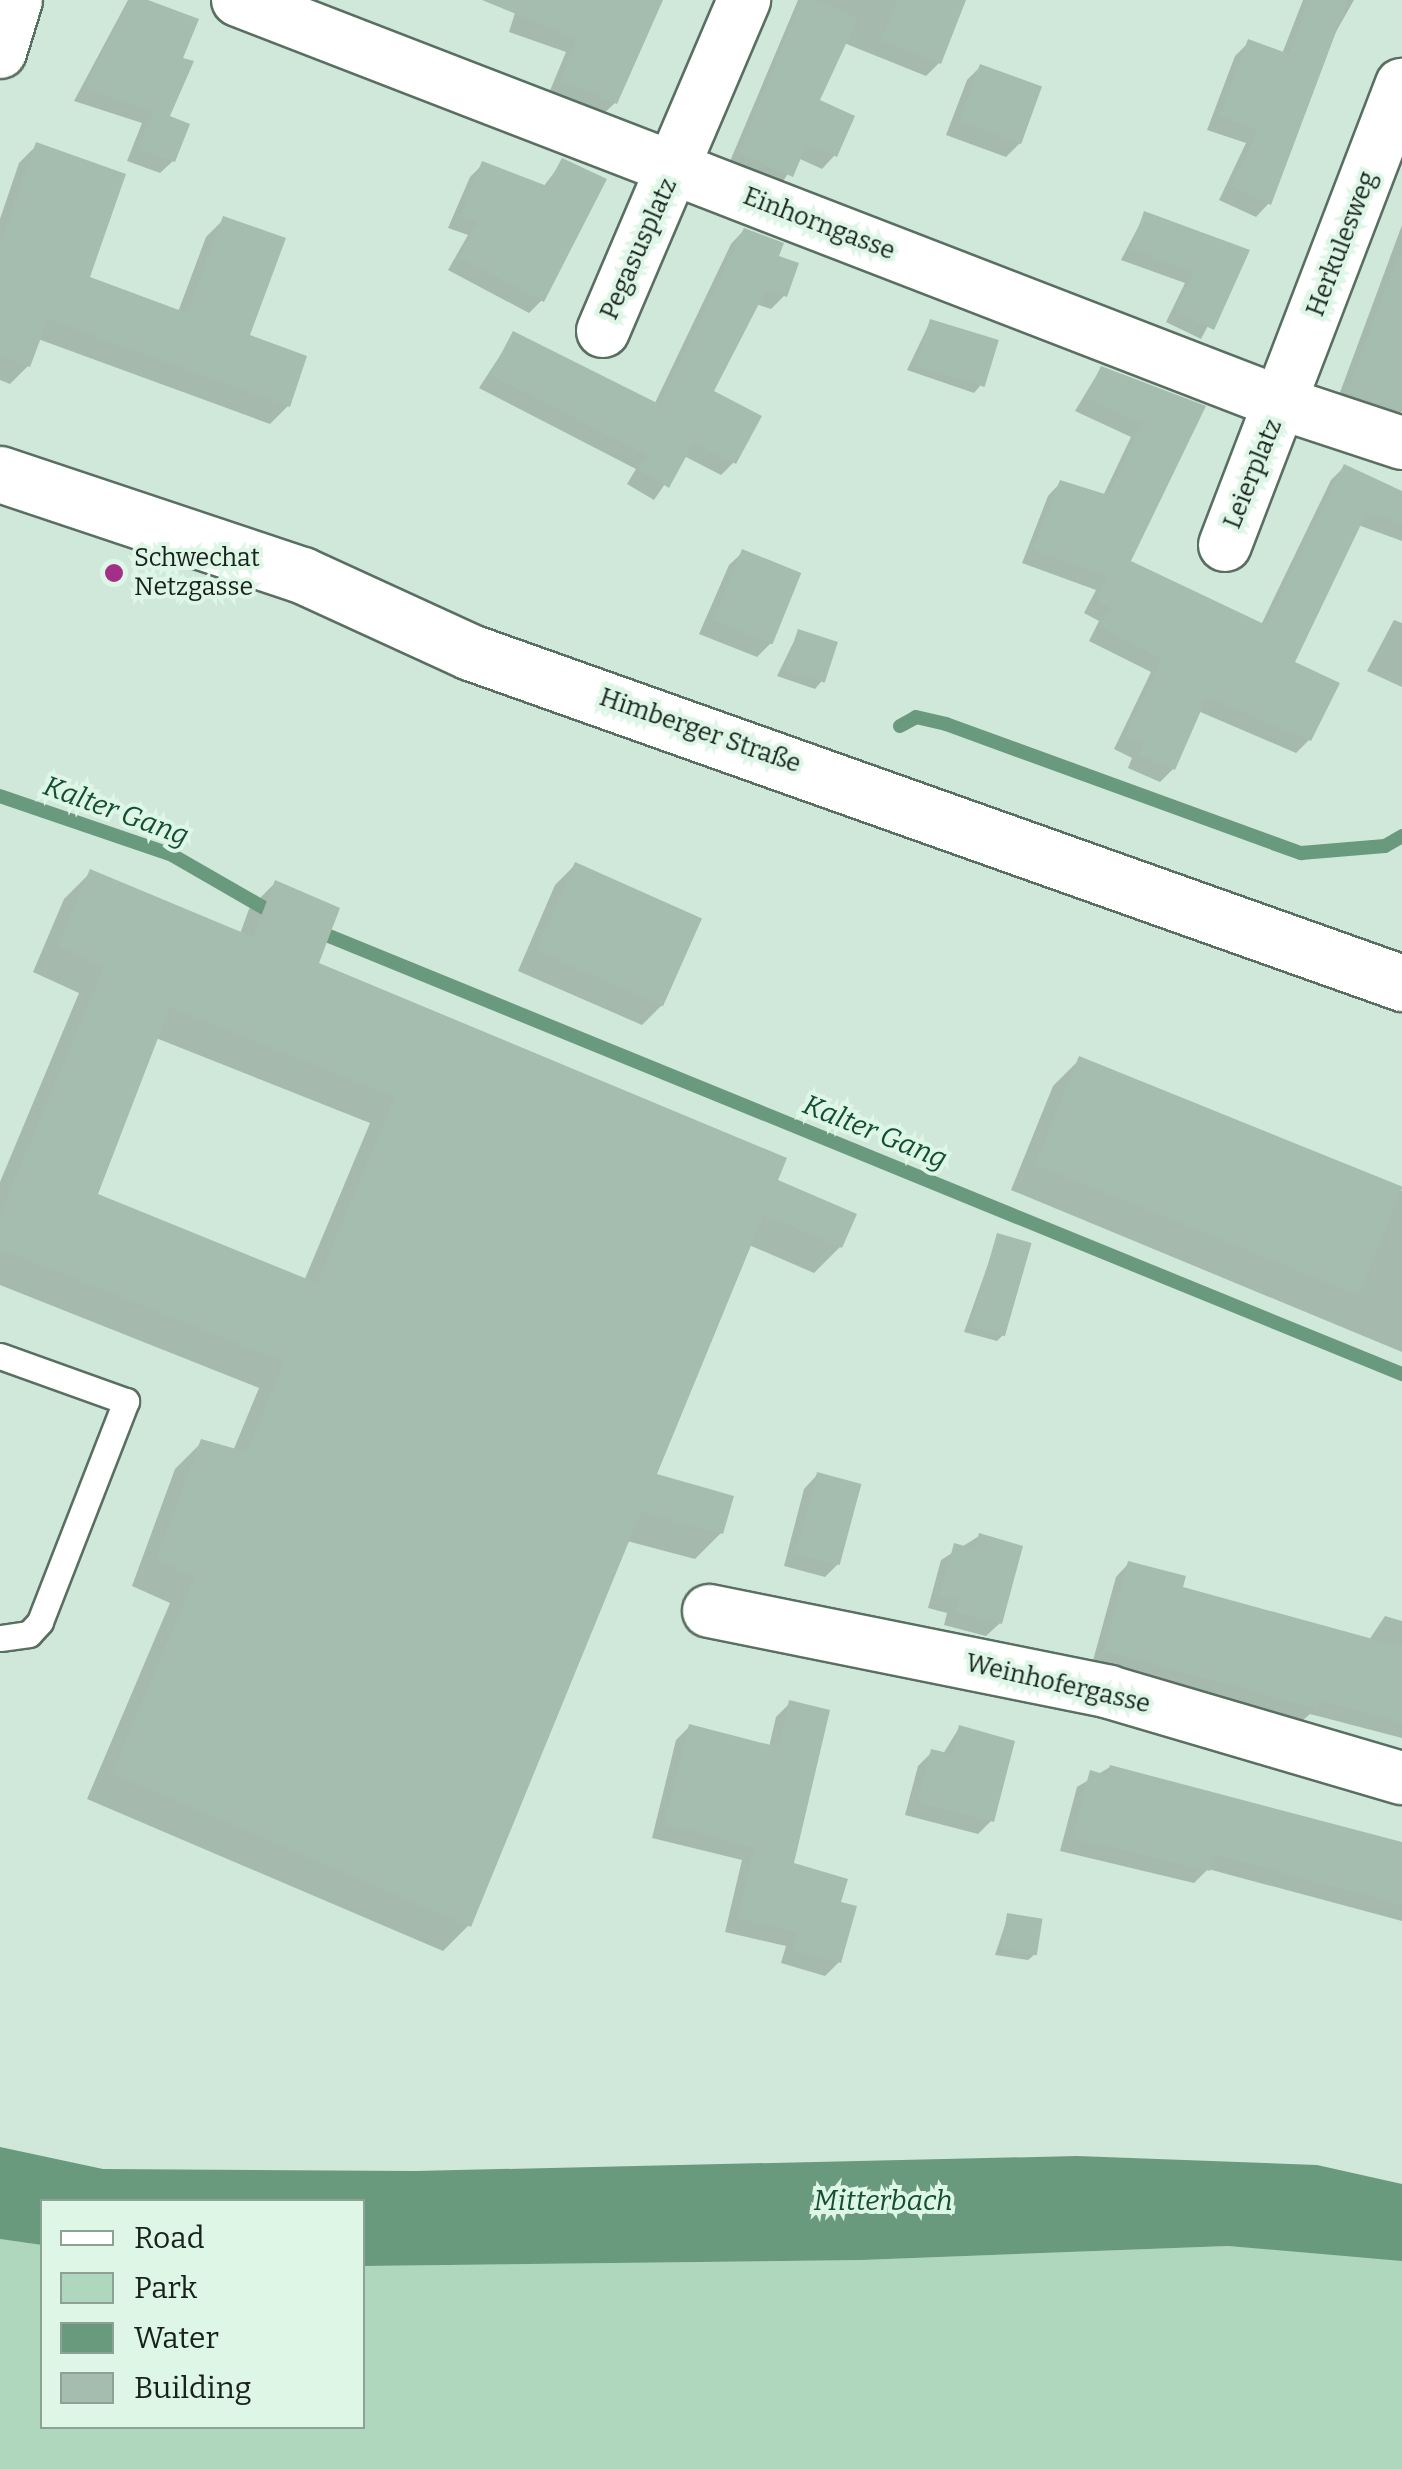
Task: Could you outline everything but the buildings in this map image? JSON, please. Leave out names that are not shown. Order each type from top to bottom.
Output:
[{"type":"main road","name":"Himberger Straße","points":[[0,474],[302,576],[470,652],[1402,984]]},
{"type":"street","points":[[0,52],[16,0]]},
{"type":"street","name":"Einhorngasse","points":[[238,0],[1281,402],[1402,442]]},
{"type":"street","name":"Pegasusplatz","points":[[604,331],[744,0]]},
{"type":"street","name":"Herkulesweg","points":[[1281,402],[1402,86]]},
{"type":"street","name":"Leierplatz","points":[[1225,545],[1281,402]]},
{"type":"street","name":"Weinhofergasse","points":[[709,1611],[1109,1692],[1402,1778]]},
{"type":"lane","points":[[0,1356],[126,1402],[40,1622],[29,1634],[0,1638]]},
{"type":"green space","points":[[0,2239],[40,2245],[40,2429],[365,2429],[365,2266],[862,2260],[1228,2246],[1402,2261],[1402,2469],[0,2469]]},
{"type":"water","name":"Mitterbach","points":[[0,2147],[103,2169],[415,2171],[1077,2156],[1317,2165],[1402,2184],[1402,2261],[1228,2246],[862,2260],[365,2266],[365,2199],[40,2199],[40,2245],[0,2239]]},
{"type":"waterway","points":[[900,726],[916,717],[946,724],[1301,853],[1385,846],[1402,836]]},
{"type":"waterway","name":"Kalter Gang","points":[[0,796],[172,855],[264,908]]},
{"type":"waterway","name":"Kalter Gang","points":[[329,936],[1402,1374]]},
{"type":"place","name":"Schwechat Netzgasse","points":[[114,573]]}]
